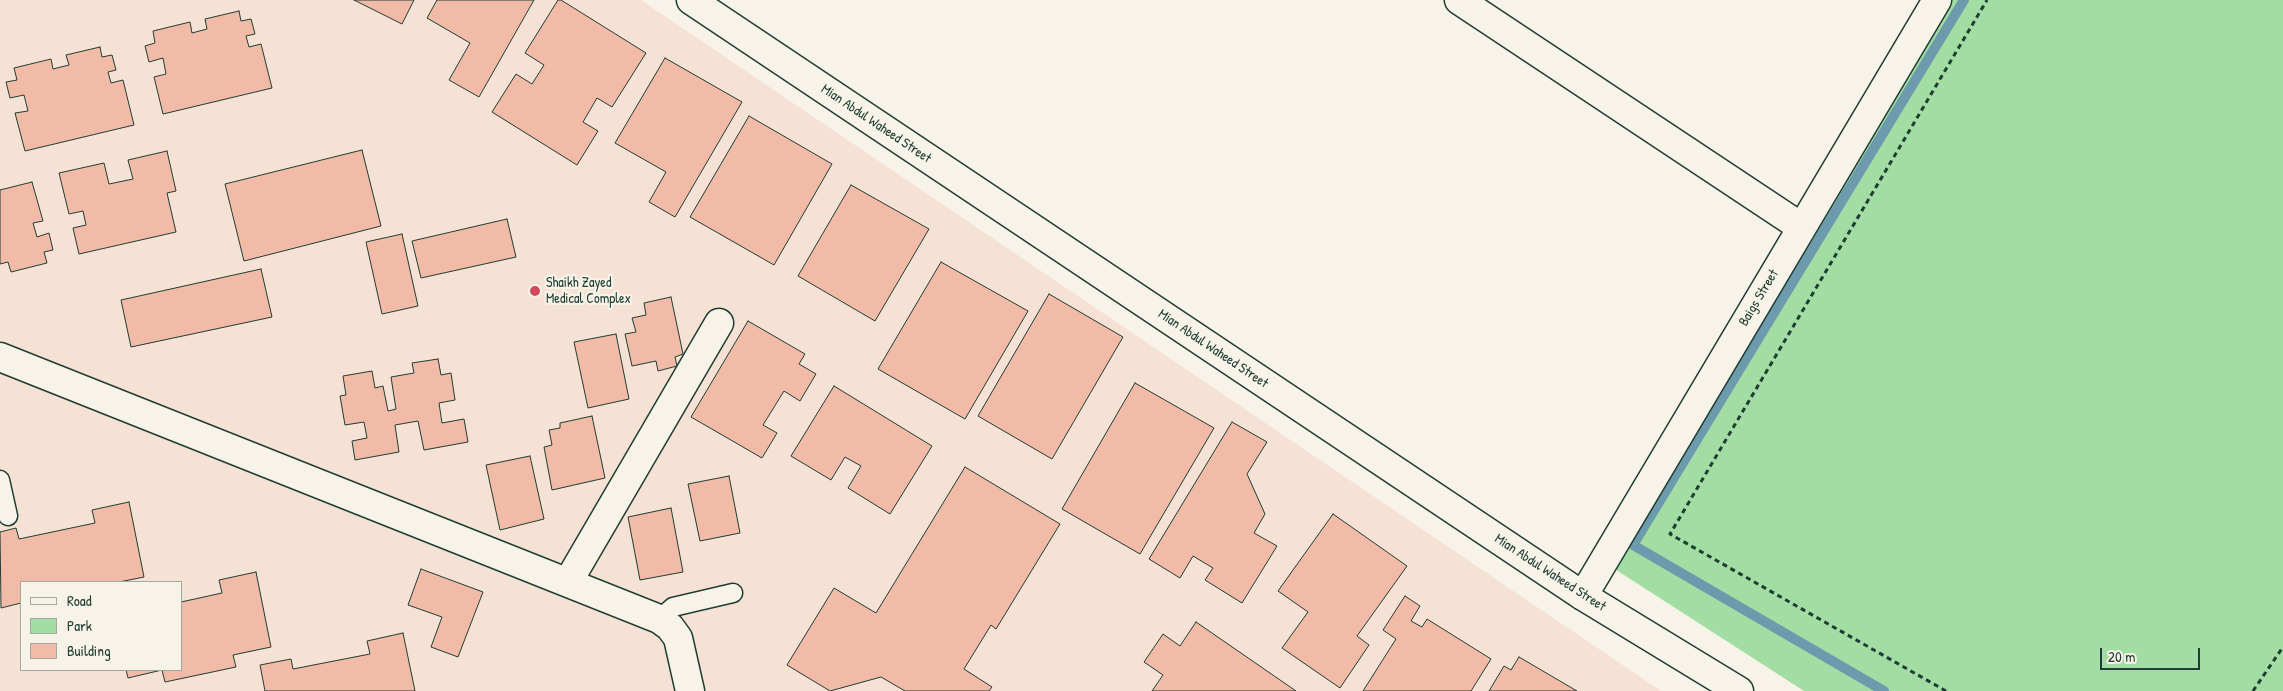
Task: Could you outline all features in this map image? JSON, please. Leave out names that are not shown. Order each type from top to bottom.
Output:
[{"type":"street","name":"Mian Abdul Waheed Street","points":[[691,0],[1583,596],[1739,691]]},
{"type":"street","points":[[1459,0],[1801,227]]},
{"type":"street","name":"Baigs Street","points":[[1583,596],[1937,0]]},
{"type":"street","points":[[568,582],[719,323]]},
{"type":"street","points":[[0,356],[659,618],[670,627],[678,638],[690,691]]},
{"type":"lane","points":[[0,480],[8,516]]},
{"type":"lane","points":[[659,618],[673,606],[733,593]]},
{"type":"path","points":[[1946,691],[1670,534],[1988,0]]},
{"type":"path","points":[[2253,691],[2283,647]]},
{"type":"shaded area","name":"Shaikh Zayed Medical Complex","points":[[0,0],[641,0],[1661,691],[0,691]]},
{"type":"green space","points":[[1943,0],[2283,0],[2283,691],[1804,691],[1607,564]]},
{"type":"building","points":[[354,0],[414,0],[402,24]]},
{"type":"building","points":[[437,0],[534,0],[479,97],[449,80],[470,43],[427,18]]},
{"type":"building","points":[[558,0],[561,0],[646,53],[612,107],[597,98],[583,122],[598,131],[577,165],[492,112],[516,74],[532,84],[544,65],[525,53]]},
{"type":"building","points":[[239,11],[241,21],[251,19],[255,34],[246,36],[249,47],[261,44],[272,88],[163,114],[154,77],[166,74],[163,58],[149,62],[145,46],[155,43],[153,31],[190,22],[192,33],[207,29],[205,19]]},
{"type":"building","points":[[100,47],[102,57],[112,55],[116,70],[108,72],[111,83],[123,80],[134,125],[25,151],[15,113],[28,111],[24,95],[10,98],[6,82],[17,80],[14,68],[51,59],[53,69],[69,65],[66,55]]},
{"type":"building","points":[[665,58],[742,102],[675,217],[649,202],[666,172],[615,143]]},
{"type":"building","points":[[749,116],[832,164],[774,265],[690,217]]},
{"type":"building","points":[[362,150],[381,226],[244,261],[225,184]]},
{"type":"building","points":[[167,151],[176,191],[167,193],[176,232],[79,254],[73,228],[86,225],[83,211],[69,214],[59,173],[104,163],[109,184],[133,179],[128,160]]},
{"type":"building","points":[[32,182],[43,221],[33,223],[37,237],[49,233],[53,250],[44,252],[47,263],[11,272],[8,262],[0,264],[0,190]]},
{"type":"building","points":[[851,185],[929,229],[875,321],[798,276]]},
{"type":"building","points":[[507,219],[516,257],[421,278],[412,241]]},
{"type":"building","points":[[402,234],[418,306],[382,314],[366,242]]},
{"type":"building","points":[[941,262],[1028,311],[965,419],[878,369]]},
{"type":"building","points":[[261,269],[272,317],[131,347],[121,300]]},
{"type":"building","points":[[1049,294],[1123,337],[1052,459],[978,416]]},
{"type":"building","points":[[671,297],[683,354],[675,357],[677,366],[658,371],[656,361],[632,366],[625,334],[636,332],[632,318],[646,315],[644,303]]},
{"type":"building","points":[[748,321],[805,354],[799,364],[816,374],[800,401],[784,391],[763,425],[777,433],[762,458],[691,417]]},
{"type":"building","points":[[616,334],[629,399],[588,408],[574,342]]},
{"type":"building","points":[[438,359],[441,375],[451,373],[455,400],[439,403],[442,423],[464,419],[468,442],[424,450],[418,421],[395,425],[399,452],[355,460],[352,441],[367,438],[364,422],[345,425],[340,396],[346,395],[343,376],[372,371],[375,388],[383,386],[388,411],[396,409],[391,377],[414,373],[412,363]]},
{"type":"building","points":[[1135,383],[1214,428],[1140,554],[1062,509]]},
{"type":"building","points":[[834,386],[932,446],[890,514],[848,488],[861,466],[845,457],[831,480],[791,456]]},
{"type":"building","points":[[592,416],[605,478],[552,490],[544,447],[552,445],[549,430],[560,428],[560,423]]},
{"type":"building","points":[[1232,422],[1267,442],[1247,474],[1265,514],[1254,533],[1277,546],[1242,603],[1205,580],[1213,568],[1193,556],[1180,578],[1149,559]]},
{"type":"building","points":[[530,456],[544,519],[500,530],[486,465]]},
{"type":"building","points":[[965,467],[1060,524],[996,629],[991,625],[964,669],[992,687],[989,691],[905,691],[881,677],[830,691],[787,665],[834,588],[876,613]]},
{"type":"building","points":[[729,476],[740,533],[700,541],[688,484]]},
{"type":"building","points":[[129,502],[144,577],[124,581],[20,581],[20,603],[1,608],[0,532],[16,528],[19,539],[95,523],[92,510]]},
{"type":"building","points":[[671,508],[683,572],[640,580],[628,517]]},
{"type":"building","points":[[1333,514],[1407,566],[1357,636],[1369,645],[1340,688],[1282,648],[1308,612],[1278,591]]},
{"type":"building","points":[[421,569],[483,592],[458,657],[431,647],[442,617],[408,605]]},
{"type":"building","points":[[256,572],[271,647],[233,655],[236,667],[165,682],[162,671],[182,671],[182,602],[222,593],[219,580]]},
{"type":"building","points":[[1405,596],[1420,606],[1411,621],[1422,627],[1427,619],[1491,659],[1471,691],[1363,691],[1396,639],[1383,630]]},
{"type":"building","points":[[1196,622],[1296,691],[1152,691],[1163,675],[1144,662],[1163,634],[1180,646]]},
{"type":"building","points":[[403,633],[415,691],[265,691],[260,665],[291,659],[293,669],[370,654],[367,641]]},
{"type":"building","points":[[1519,657],[1577,691],[1489,691],[1504,666],[1511,670]]},
{"type":"building","points":[[126,671],[158,671],[128,678]]},
{"type":"waterway","points":[[1884,691],[1633,545],[1964,0]]},
{"type":"place","name":"Shaikh Zayed Medical Complex","points":[[535,291]]}]
